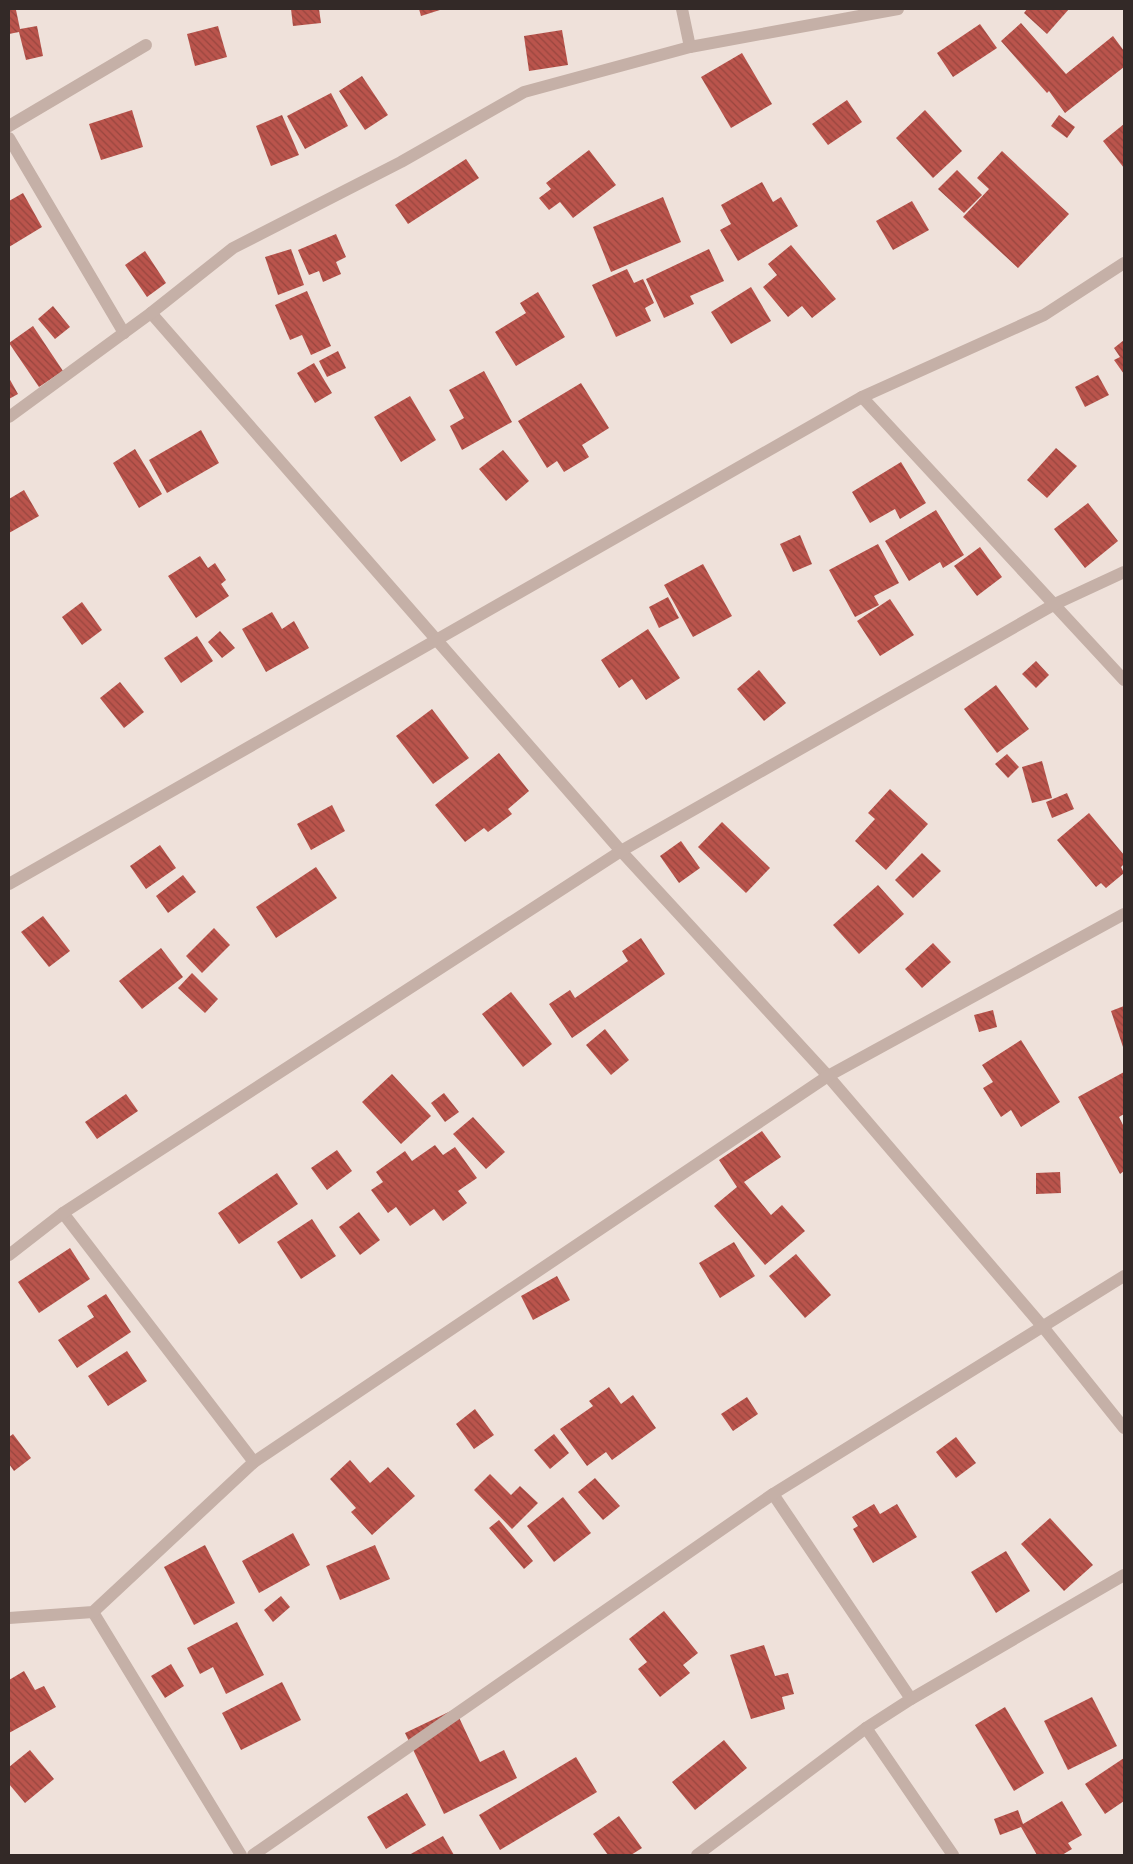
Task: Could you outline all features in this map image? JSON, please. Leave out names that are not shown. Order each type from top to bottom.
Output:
[{"type":"street","points":[[682,9],[690,47]]},
{"type":"street","points":[[9,417],[151,313],[233,248],[401,162],[524,92],[690,47],[898,9]]},
{"type":"street","points":[[9,126],[146,45]]},
{"type":"street","points":[[9,138],[124,333]]},
{"type":"street","points":[[9,884],[862,397],[1044,315],[1124,263]]},
{"type":"street","points":[[151,313],[621,851],[828,1076],[1043,1327],[1124,1428]]},
{"type":"street","points":[[862,397],[1124,680]]},
{"type":"street","points":[[9,1255],[63,1213],[621,851],[1055,604],[1124,572]]},
{"type":"street","points":[[9,1618],[93,1612],[254,1462],[828,1076],[1124,914]]},
{"type":"street","points":[[63,1213],[254,1462]]},
{"type":"street","points":[[252,1855],[773,1494],[1124,1276]]},
{"type":"street","points":[[773,1494],[910,1699]]},
{"type":"street","points":[[696,1855],[866,1728],[910,1699],[1124,1575]]},
{"type":"street","points":[[93,1612],[240,1855]]},
{"type":"street","points":[[866,1728],[953,1855]]},
{"type":"building","points":[[9,9],[19,9],[16,10],[20,29],[37,26],[43,56],[26,60],[19,32],[9,34]]},
{"type":"building","points":[[291,9],[319,9],[321,23],[293,26]]},
{"type":"building","points":[[419,9],[443,9],[421,16]]},
{"type":"building","points":[[1027,9],[1069,9],[1047,34],[1024,13]]},
{"type":"building","points":[[1021,23],[1066,74],[1113,36],[1124,51],[1124,67],[1065,113],[1049,91],[1047,93],[1001,41]]},
{"type":"building","points":[[980,24],[997,48],[953,77],[937,53]]},
{"type":"building","points":[[218,26],[227,57],[195,66],[187,34]]},
{"type":"building","points":[[562,30],[568,65],[529,71],[524,36]]},
{"type":"building","points":[[742,53],[772,104],[731,128],[701,77]]},
{"type":"building","points":[[362,76],[388,115],[365,130],[339,91]]},
{"type":"building","points":[[331,93],[348,126],[305,149],[287,116]]},
{"type":"building","points":[[847,100],[862,122],[828,145],[812,124]]},
{"type":"building","points":[[132,110],[143,147],[101,160],[89,124]]},
{"type":"building","points":[[925,110],[962,151],[933,178],[896,138]]},
{"type":"building","points":[[282,115],[299,155],[271,166],[256,126]]},
{"type":"building","points":[[1059,115],[1075,127],[1067,138],[1051,126]]},
{"type":"building","points":[[1124,124],[1124,168],[1103,141]]},
{"type":"building","points":[[589,150],[616,185],[573,218],[560,202],[549,210],[539,198],[551,189],[546,183]]},
{"type":"building","points":[[1002,151],[1069,214],[1018,268],[963,217],[989,189],[977,178]]},
{"type":"building","points":[[466,159],[479,178],[408,224],[395,205]]},
{"type":"building","points":[[957,170],[982,195],[964,213],[938,189]]},
{"type":"building","points":[[762,182],[773,202],[781,197],[798,226],[738,261],[720,230],[731,224],[721,205]]},
{"type":"building","points":[[23,193],[42,227],[9,247],[9,201]]},
{"type":"building","points":[[663,197],[681,242],[611,272],[593,227]]},
{"type":"building","points":[[912,201],[929,230],[893,250],[876,221]]},
{"type":"building","points":[[336,234],[346,257],[336,262],[341,274],[323,282],[319,271],[309,275],[298,250]]},
{"type":"building","points":[[791,245],[836,299],[812,318],[802,306],[788,317],[763,287],[777,275],[768,264]]},
{"type":"building","points":[[291,249],[304,285],[278,295],[265,257]]},
{"type":"building","points":[[709,249],[724,281],[690,296],[694,304],[664,318],[646,279]]},
{"type":"building","points":[[145,251],[166,283],[147,297],[125,265]]},
{"type":"building","points":[[627,269],[634,283],[643,279],[654,303],[645,308],[651,321],[616,337],[592,285]]},
{"type":"building","points":[[751,287],[771,321],[731,344],[711,312]]},
{"type":"building","points":[[307,291],[331,346],[311,355],[302,335],[290,340],[275,305]]},
{"type":"building","points":[[538,292],[565,337],[516,366],[495,332],[526,313],[520,303]]},
{"type":"building","points":[[53,306],[70,327],[55,339],[38,319]]},
{"type":"building","points":[[33,326],[63,371],[39,387],[9,343]]},
{"type":"building","points":[[1124,340],[1124,374],[1114,360],[1120,357],[1114,348]]},
{"type":"building","points":[[338,351],[346,368],[327,377],[319,361]]},
{"type":"building","points":[[314,363],[332,393],[315,403],[297,373]]},
{"type":"building","points":[[484,371],[512,422],[462,450],[450,426],[464,418],[449,390]]},
{"type":"building","points":[[1098,375],[1109,395],[1085,407],[1075,387]]},
{"type":"building","points":[[9,378],[18,394],[9,399]]},
{"type":"building","points":[[581,383],[609,428],[582,445],[589,457],[564,472],[557,461],[547,468],[518,421]]},
{"type":"building","points":[[410,396],[436,440],[401,462],[374,417]]},
{"type":"building","points":[[201,430],[219,463],[167,493],[149,460]]},
{"type":"building","points":[[1056,448],[1077,466],[1047,498],[1027,480]]},
{"type":"building","points":[[135,449],[162,494],[139,508],[113,463]]},
{"type":"building","points":[[503,450],[529,481],[506,501],[479,469]]},
{"type":"building","points":[[901,462],[926,503],[900,519],[895,509],[870,523],[852,492]]},
{"type":"building","points":[[24,490],[39,516],[9,533],[9,499]]},
{"type":"building","points":[[1088,503],[1118,541],[1085,568],[1054,529]]},
{"type":"building","points":[[936,510],[964,555],[943,568],[940,562],[909,581],[885,541]]},
{"type":"building","points":[[800,535],[812,564],[793,572],[780,544]]},
{"type":"building","points":[[878,544],[899,583],[874,596],[879,605],[855,617],[829,570]]},
{"type":"building","points":[[980,547],[1002,577],[977,596],[954,566]]},
{"type":"building","points":[[200,556],[208,568],[215,563],[226,580],[221,584],[229,596],[196,618],[168,576]]},
{"type":"building","points":[[703,564],[732,616],[693,637],[664,585]]},
{"type":"building","points":[[668,597],[679,618],[659,628],[649,607]]},
{"type":"building","points":[[890,599],[914,635],[880,656],[857,621]]},
{"type":"building","points":[[82,602],[102,630],[82,645],[62,617]]},
{"type":"building","points":[[272,612],[282,629],[294,621],[309,648],[266,672],[242,629]]},
{"type":"building","points":[[648,629],[680,678],[646,700],[632,679],[619,688],[601,660]]},
{"type":"building","points":[[220,631],[235,648],[222,658],[208,642]]},
{"type":"building","points":[[197,636],[213,661],[181,683],[164,658]]},
{"type":"building","points":[[1036,661],[1049,675],[1036,688],[1022,674]]},
{"type":"building","points":[[759,670],[786,703],[764,721],[737,689]]},
{"type":"building","points":[[120,682],[144,712],[124,728],[100,698]]},
{"type":"building","points":[[996,685],[1029,729],[997,753],[964,709]]},
{"type":"building","points":[[432,709],[469,758],[433,784],[396,736]]},
{"type":"building","points":[[499,753],[529,791],[508,809],[512,814],[488,832],[484,828],[465,842],[435,805]]},
{"type":"building","points":[[1007,754],[1019,767],[1008,778],[995,764]]},
{"type":"building","points":[[1042,761],[1052,798],[1032,803],[1022,767]]},
{"type":"building","points":[[890,789],[928,824],[886,870],[855,841],[875,819],[868,813]]},
{"type":"building","points":[[1067,793],[1074,809],[1052,818],[1046,802]]},
{"type":"building","points":[[332,805],[345,831],[311,850],[297,824]]},
{"type":"building","points":[[1089,813],[1124,855],[1124,864],[1121,867],[1124,873],[1106,888],[1101,883],[1096,887],[1057,840]]},
{"type":"building","points":[[722,822],[770,868],[746,893],[698,847]]},
{"type":"building","points":[[681,841],[700,868],[679,883],[660,856]]},
{"type":"building","points":[[160,845],[176,868],[146,889],[130,866]]},
{"type":"building","points":[[922,853],[941,871],[913,898],[895,880]]},
{"type":"building","points":[[316,867],[337,898],[276,938],[256,907]]},
{"type":"building","points":[[183,875],[196,892],[168,913],[156,896]]},
{"type":"building","points":[[878,885],[904,914],[859,954],[833,925]]},
{"type":"building","points":[[43,916],[70,951],[49,967],[21,932]]},
{"type":"building","points":[[214,928],[230,945],[202,973],[186,956]]},
{"type":"building","points":[[641,938],[665,974],[572,1038],[549,1004],[570,990],[575,998],[628,961],[622,951]]},
{"type":"building","points":[[933,943],[951,962],[922,988],[905,969]]},
{"type":"building","points":[[161,948],[183,977],[142,1009],[119,981]]},
{"type":"building","points":[[192,973],[218,999],[205,1013],[178,988]]},
{"type":"building","points":[[511,992],[552,1044],[523,1067],[482,1014]]},
{"type":"building","points":[[1124,1006],[1124,1050],[1111,1011]]},
{"type":"building","points":[[993,1010],[997,1027],[979,1032],[974,1015]]},
{"type":"building","points":[[605,1029],[629,1060],[611,1075],[586,1045]]},
{"type":"building","points":[[1021,1040],[1060,1102],[1021,1127],[1011,1110],[1001,1117],[983,1088],[993,1082],[982,1065]]},
{"type":"building","points":[[1124,1072],[1124,1114],[1119,1117],[1124,1127],[1124,1171],[1120,1174],[1078,1097]]},
{"type":"building","points":[[392,1074],[431,1116],[401,1144],[362,1102]]},
{"type":"building","points":[[444,1093],[459,1112],[445,1122],[431,1103]]},
{"type":"building","points":[[126,1094],[138,1111],[97,1139],[85,1122]]},
{"type":"building","points":[[473,1117],[505,1152],[486,1169],[453,1134]]},
{"type":"building","points":[[762,1131],[781,1157],[744,1182],[771,1215],[782,1205],[805,1231],[765,1265],[714,1206],[737,1187],[719,1160]]},
{"type":"building","points":[[435,1145],[443,1155],[455,1147],[477,1178],[458,1191],[467,1203],[443,1221],[434,1209],[410,1226],[396,1207],[388,1213],[371,1190],[383,1182],[376,1172],[405,1151],[412,1161]]},
{"type":"building","points":[[337,1150],[352,1171],[327,1190],[311,1168]]},
{"type":"building","points":[[1060,1172],[1061,1193],[1036,1194],[1036,1173]]},
{"type":"building","points":[[277,1173],[298,1204],[239,1244],[218,1213]]},
{"type":"building","points":[[359,1212],[380,1240],[360,1255],[339,1227]]},
{"type":"building","points":[[312,1219],[336,1256],[301,1279],[277,1242]]},
{"type":"building","points":[[734,1242],[755,1276],[720,1298],[699,1263]]},
{"type":"building","points":[[70,1248],[90,1279],[39,1313],[18,1282]]},
{"type":"building","points":[[796,1254],[831,1295],[805,1318],[769,1276]]},
{"type":"building","points":[[557,1276],[570,1300],[533,1320],[521,1296]]},
{"type":"building","points":[[106,1294],[131,1332],[77,1368],[58,1340],[94,1317],[87,1306]]},
{"type":"building","points":[[127,1351],[147,1381],[108,1406],[88,1376]]},
{"type":"building","points":[[609,1387],[621,1404],[633,1395],[656,1428],[612,1460],[606,1452],[587,1466],[560,1429],[593,1406],[589,1401]]},
{"type":"building","points":[[747,1397],[758,1414],[733,1431],[721,1414]]},
{"type":"building","points":[[475,1409],[494,1435],[474,1449],[456,1424]]},
{"type":"building","points":[[13,1434],[31,1458],[14,1471],[9,1464],[9,1437]]},
{"type":"building","points":[[554,1434],[569,1453],[550,1469],[534,1450]]},
{"type":"building","points":[[956,1437],[976,1463],[956,1478],[936,1452]]},
{"type":"building","points":[[350,1460],[370,1483],[388,1467],[415,1496],[372,1535],[351,1512],[356,1508],[330,1479]]},
{"type":"building","points":[[490,1474],[511,1495],[520,1486],[538,1503],[512,1529],[474,1490]]},
{"type":"building","points":[[595,1478],[620,1506],[603,1520],[578,1492]]},
{"type":"building","points":[[563,1497],[591,1533],[554,1562],[527,1526]]},
{"type":"building","points":[[874,1504],[880,1514],[897,1504],[917,1537],[873,1563],[853,1529],[858,1526],[852,1517]]},
{"type":"building","points":[[1050,1518],[1093,1565],[1064,1591],[1021,1544]]},
{"type":"building","points":[[499,1520],[533,1561],[524,1569],[489,1528]]},
{"type":"building","points":[[293,1533],[310,1565],[259,1593],[242,1561]]},
{"type":"building","points":[[205,1545],[235,1603],[194,1625],[164,1567]]},
{"type":"building","points":[[375,1545],[390,1579],[340,1600],[326,1566]]},
{"type":"building","points":[[1006,1551],[1030,1591],[996,1613],[971,1572]]},
{"type":"building","points":[[281,1596],[290,1607],[273,1622],[264,1610]]},
{"type":"building","points":[[664,1611],[698,1653],[683,1665],[690,1673],[660,1697],[638,1669],[647,1662],[629,1639]]},
{"type":"building","points":[[237,1622],[264,1675],[226,1694],[213,1667],[200,1674],[187,1648]]},
{"type":"building","points":[[764,1645],[775,1676],[788,1673],[794,1694],[782,1697],[785,1709],[751,1719],[730,1655]]},
{"type":"building","points":[[171,1664],[184,1686],[165,1698],[151,1676]]},
{"type":"building","points":[[24,1671],[35,1690],[44,1686],[56,1707],[9,1733],[9,1680]]},
{"type":"building","points":[[282,1682],[301,1720],[241,1750],[222,1713]]},
{"type":"building","points":[[1092,1697],[1117,1746],[1068,1770],[1044,1721]]},
{"type":"building","points":[[1005,1707],[1044,1773],[1014,1791],[975,1725]]},
{"type":"building","points":[[455,1709],[480,1762],[504,1750],[517,1778],[444,1814],[405,1733]]},
{"type":"building","points":[[724,1740],[747,1768],[695,1810],[672,1782]]},
{"type":"building","points":[[30,1750],[54,1779],[25,1803],[9,1784],[9,1767]]},
{"type":"building","points":[[576,1757],[597,1792],[500,1850],[479,1815]]},
{"type":"building","points":[[1124,1758],[1124,1801],[1105,1814],[1085,1784]]},
{"type":"building","points":[[407,1793],[426,1825],[386,1849],[367,1817]]},
{"type":"building","points":[[1062,1801],[1082,1835],[1068,1843],[1072,1849],[1062,1855],[1037,1855],[1021,1827],[1000,1835],[994,1819],[1018,1810],[1023,1824]]},
{"type":"building","points":[[619,1816],[642,1848],[631,1855],[608,1855],[593,1834]]},
{"type":"building","points":[[443,1836],[454,1855],[409,1855]]}]
